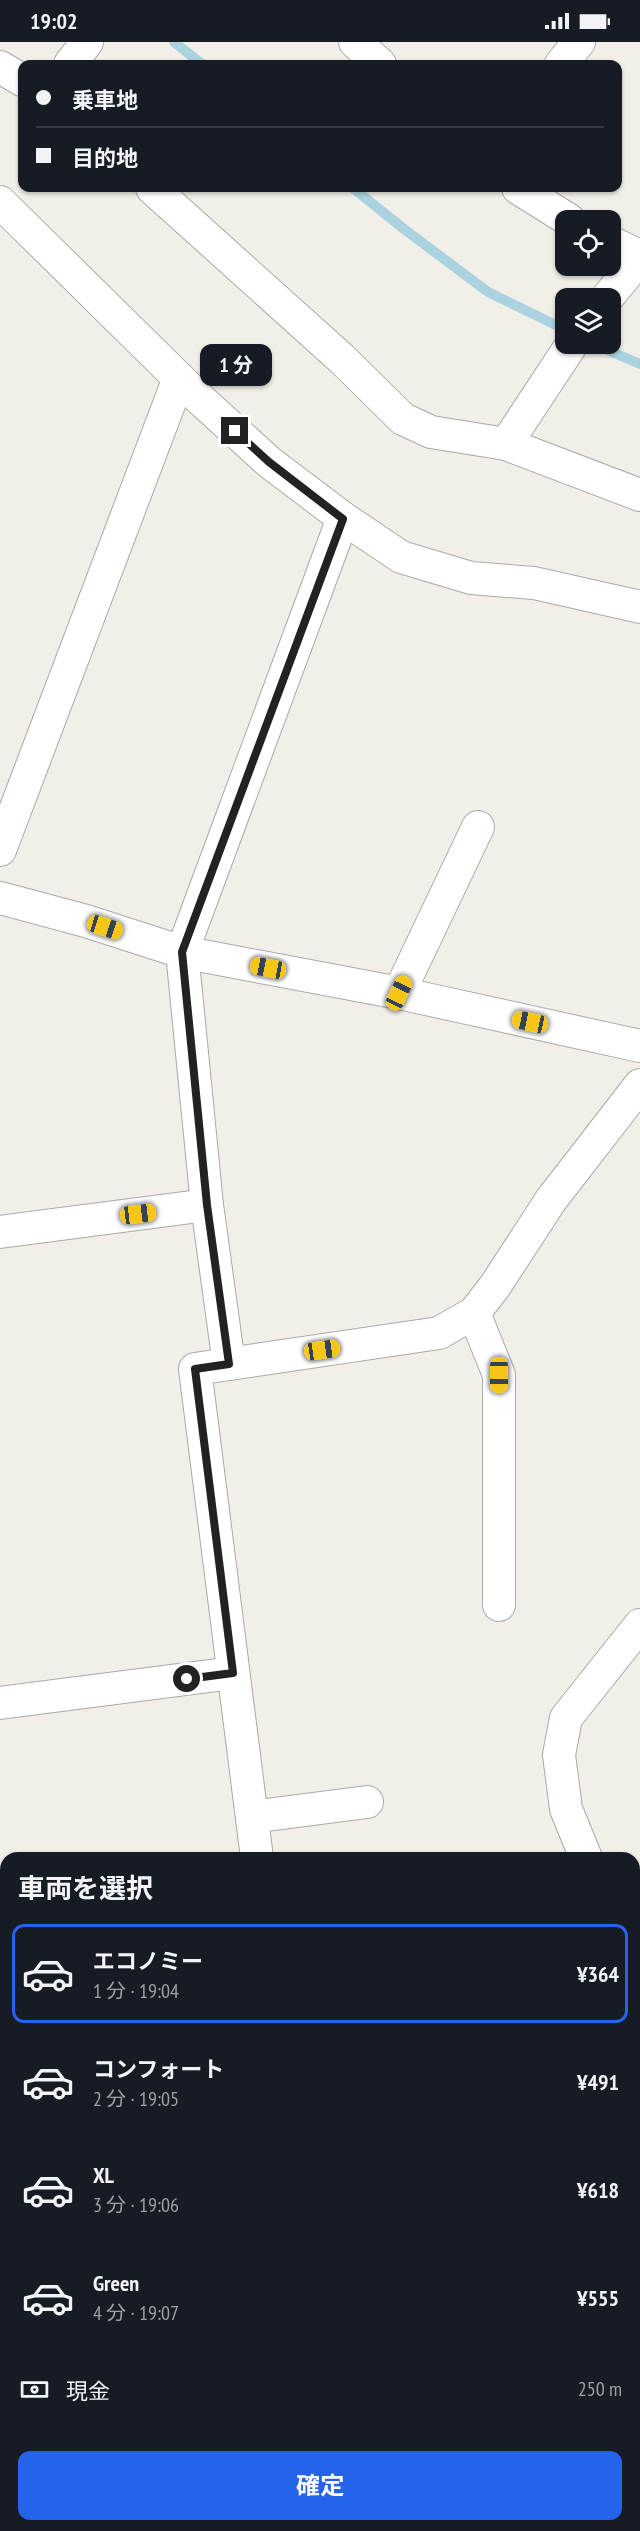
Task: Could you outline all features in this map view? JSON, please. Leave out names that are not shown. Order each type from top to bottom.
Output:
[{"type":"street","points":[[73,60],[87,42]]},
{"type":"street","points":[[355,42],[375,60]]},
{"type":"street","points":[[564,60],[579,42]]},
{"type":"street","points":[[0,67],[18,78]]},
{"type":"street","points":[[156,192],[342,359],[403,419],[431,432],[506,444],[640,495]]},
{"type":"street","points":[[524,192],[555,211]]},
{"type":"street","points":[[0,202],[179,378],[269,462],[343,519],[401,557],[471,578],[534,583],[640,608]]},
{"type":"street","points":[[615,288],[640,257],[621,248]]},
{"type":"street","points":[[506,444],[565,354]]},
{"type":"street","points":[[0,850],[179,378]]},
{"type":"street","points":[[229,1364],[207,1205],[182,952],[343,519]]},
{"type":"street","points":[[399,993],[478,827]]},
{"type":"street","points":[[0,898],[86,921],[182,952],[399,993],[640,1046]]},
{"type":"street","points":[[256,1852],[195,1369],[439,1333],[474,1313],[495,1286],[551,1200],[640,1085]]},
{"type":"street","points":[[0,1232],[207,1205]]},
{"type":"street","points":[[474,1313],[499,1375],[499,1605]]},
{"type":"street","points":[[584,1852],[567,1809],[559,1755],[566,1718],[640,1625]]},
{"type":"street","points":[[0,1703],[233,1673]]},
{"type":"street","points":[[252,1817],[367,1802]]},
{"type":"waterway","points":[[174,42],[197,60]]},
{"type":"waterway","points":[[358,192],[488,292],[555,325]]},
{"type":"waterway","points":[[616,354],[640,364]]},
{"type":"route","points":[[187,1679],[233,1673],[195,1369],[229,1364],[207,1205],[182,952],[343,519],[269,462],[235,431]]}]
